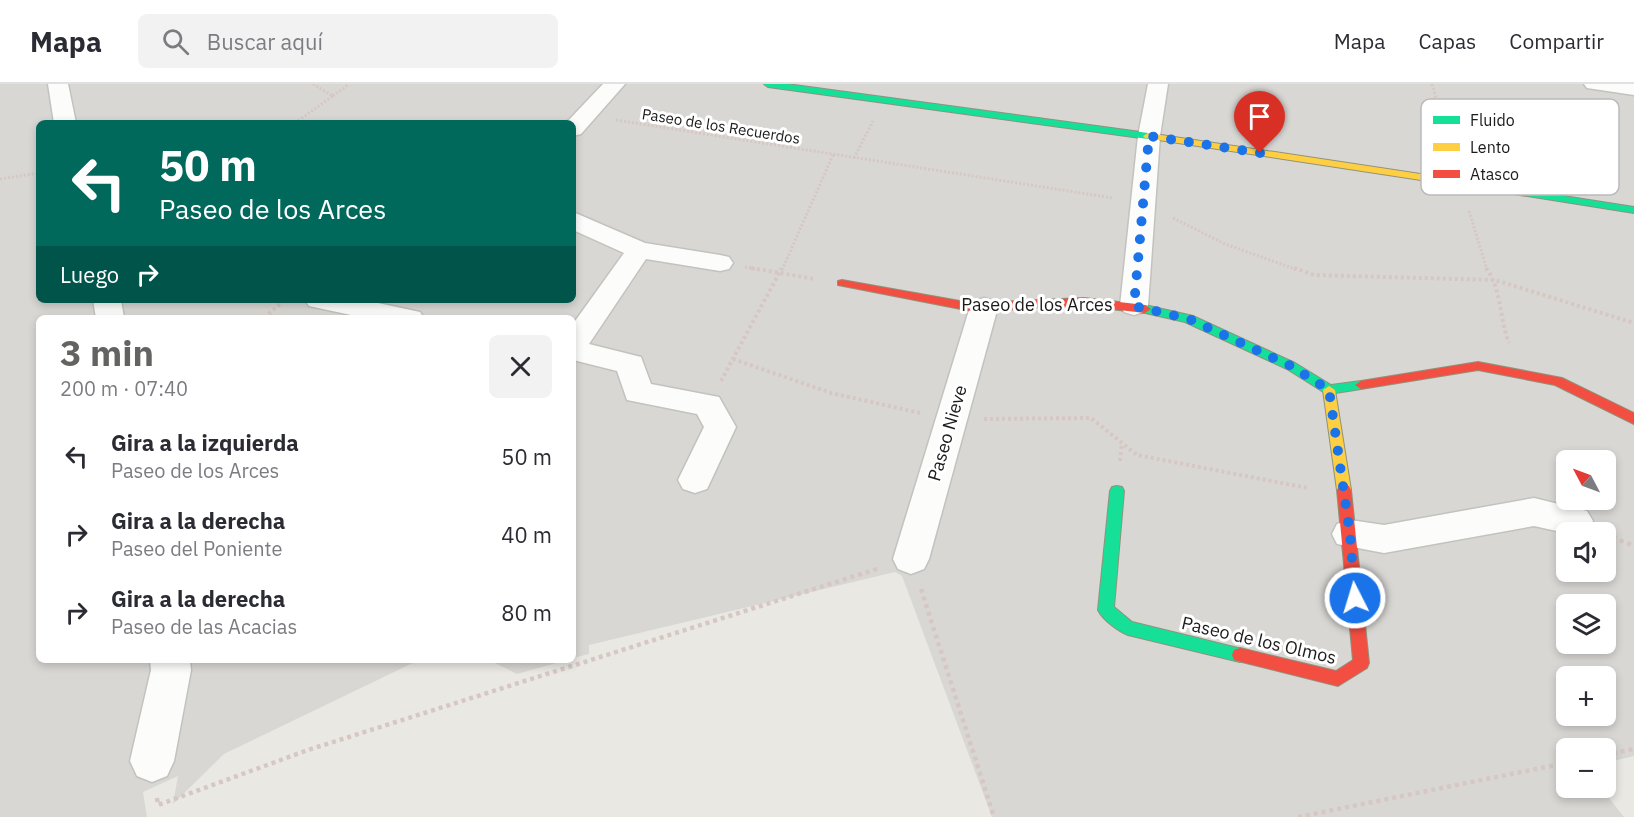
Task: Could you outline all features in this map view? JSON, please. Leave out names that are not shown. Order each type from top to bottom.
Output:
[{"type":"street","points":[[57,84],[64,120]]},
{"type":"street","points":[[579,122],[615,84]]},
{"type":"street","points":[[768,84],[1149,136],[1421,178]]},
{"type":"street","points":[[1134,306],[1149,136],[1158,84]]},
{"type":"street","points":[[1594,84],[1634,89]]},
{"type":"street","points":[[1536,195],[1634,210]]},
{"type":"street","points":[[576,221],[639,250],[720,263]]},
{"type":"street","points":[[576,344],[639,250]]},
{"type":"street","name":"Paseo de los Arces","points":[[842,284],[971,307],[1084,302],[1134,306],[1189,319],[1291,366],[1329,390]]},
{"type":"street","points":[[334,303],[395,315]]},
{"type":"street","name":"Paseo Nieve","points":[[910,559],[984,307]]},
{"type":"street","points":[[576,349],[630,364],[638,392],[708,405],[720,427],[695,480]]},
{"type":"street","points":[[1329,390],[1478,366],[1558,381],[1634,419]]},
{"type":"street","name":"Paseo de los Olmos","points":[[1117,491],[1106,610],[1128,628],[1338,679],[1361,663],[1350,534],[1329,390]]},
{"type":"street","points":[[1350,534],[1384,539],[1534,512],[1571,522]]},
{"type":"street","points":[[152,761],[171,670],[170,663]]},
{"type":"path","points":[[313,84],[333,96]]},
{"type":"path","points":[[299,120],[349,84]]},
{"type":"path","points":[[854,158],[884,101]]},
{"type":"path","name":"Paseo de los Recuerdos","points":[[579,122],[833,154],[1143,202],[1225,244],[1314,275],[1495,280],[1634,324]]},
{"type":"path","points":[[708,405],[780,273],[833,154]]},
{"type":"path","points":[[0,179],[36,173]]},
{"type":"path","points":[[720,263],[842,284]]},
{"type":"path","points":[[1486,268],[1495,280],[1503,328],[1523,375]]},
{"type":"path","points":[[268,315],[282,303]]},
{"type":"path","points":[[733,359],[831,393],[951,420],[1091,417],[1137,455],[1344,495]]},
{"type":"path","points":[[1616,538],[1634,546]]},
{"type":"path","points":[[152,761],[158,805],[308,750],[910,559],[994,817]]},
{"type":"path","points":[[1616,753],[1634,749]]},
{"type":"path","points":[[1298,817],[1556,764]]},
{"type":"shaded area","points":[[0,84],[1634,84],[1634,756],[1616,760],[1616,738],[1556,738],[1556,798],[1609,798],[1624,817],[992,817],[902,576],[895,572],[589,645],[589,654],[576,657],[576,315],[36,315],[36,663],[413,663],[224,754],[173,804],[178,776],[143,792],[147,817],[0,817]]},
{"type":"shaded area","points":[[495,663],[556,663],[517,674]]},
{"type":"traffic: fast","points":[[768,84],[1148,136]]},
{"type":"traffic: fast","points":[[1538,195],[1634,210]]},
{"type":"traffic: fast","points":[[1145,309],[1189,319],[1291,366],[1329,390],[1361,385]]},
{"type":"traffic: fast","points":[[1117,491],[1106,610],[1128,628],[1240,655]]},
{"type":"traffic: slow","points":[[1148,136],[1421,177]]},
{"type":"traffic: slow","points":[[1329,390],[1344,490]]},
{"type":"traffic: jam","points":[[842,283],[971,307],[1084,302],[1145,309]]},
{"type":"traffic: jam","points":[[1361,385],[1478,366],[1558,381],[1634,419]]},
{"type":"traffic: jam","points":[[1240,655],[1338,679],[1361,663],[1344,490]]},
{"type":"route","points":[[1260,153],[1149,136],[1134,306],[1189,319],[1291,366],[1329,390],[1350,534],[1355,598]]}]
